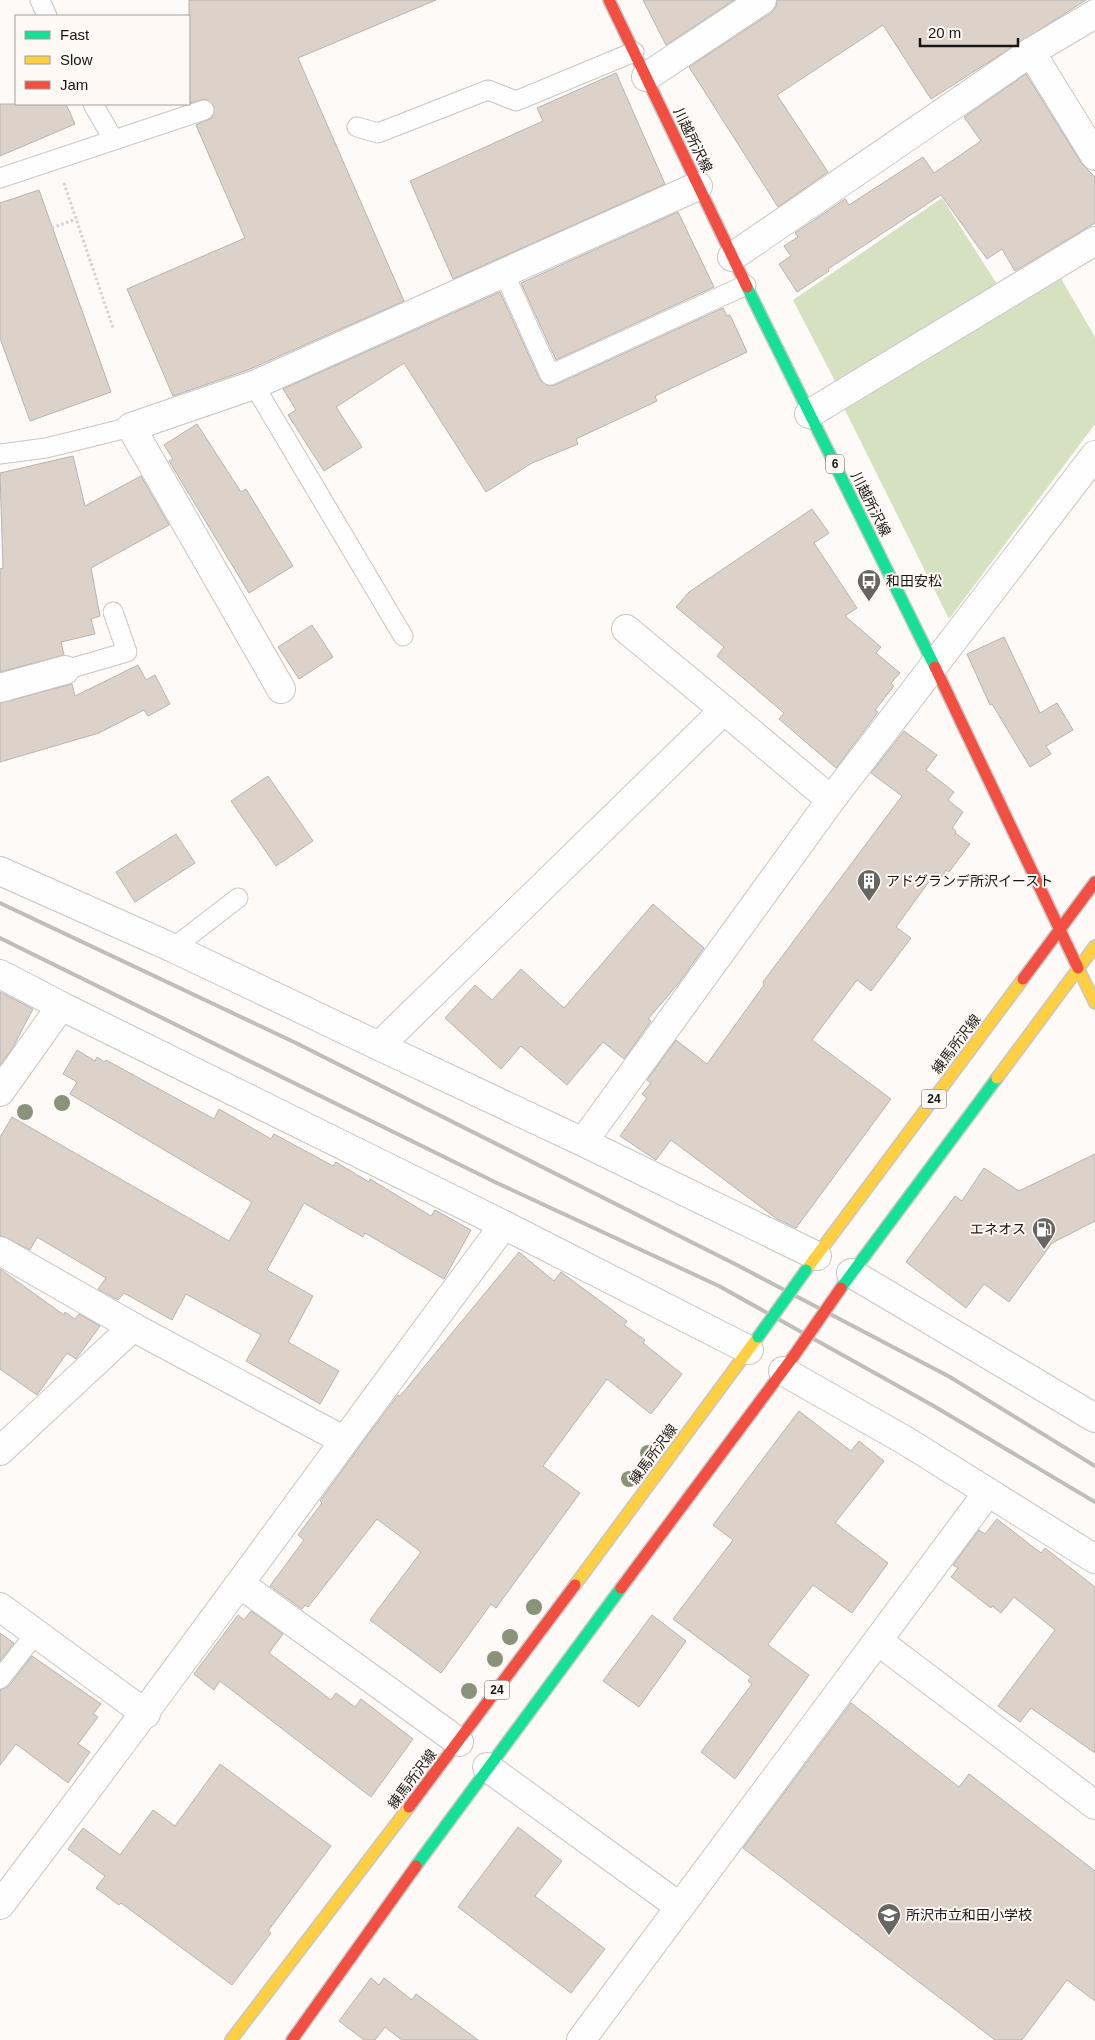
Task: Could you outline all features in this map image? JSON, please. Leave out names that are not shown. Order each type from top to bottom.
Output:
[{"type":"main road","name":"川越所沢線","points":[[609,0],[732,257],[934,664],[1095,1003]]},
{"type":"main road","name":"練馬所沢線","points":[[231,2040],[458,1742],[1095,882]]},
{"type":"main road","points":[[292,2040],[487,1768],[788,1364],[846,1281],[1095,946]]},
{"type":"street","points":[[646,78],[762,0]]},
{"type":"street","points":[[732,257],[1031,52],[1095,14]]},
{"type":"street","points":[[1031,52],[1095,156]]},
{"type":"street","points":[[281,689],[131,427],[254,384],[698,186]]},
{"type":"street","points":[[809,414],[1095,241]]},
{"type":"street","points":[[583,1142],[831,800],[1095,455]]},
{"type":"street","points":[[626,629],[831,800]]},
{"type":"street","points":[[0,688],[65,670]]},
{"type":"street","points":[[379,1046],[724,710]]},
{"type":"street","points":[[0,871],[173,948],[583,1142],[812,1263]]},
{"type":"street","points":[[0,974],[61,1006],[504,1224],[753,1343]]},
{"type":"street","points":[[0,1092],[61,1006]]},
{"type":"street","points":[[0,1905],[146,1714],[344,1440],[504,1224]]},
{"type":"street","points":[[0,1251],[133,1327],[344,1440]]},
{"type":"street","points":[[846,1281],[1095,1418]]},
{"type":"street","points":[[0,1451],[133,1327]]},
{"type":"street","points":[[788,1364],[906,1441],[1095,1559]]},
{"type":"street","points":[[581,2040],[988,1492]]},
{"type":"street","points":[[240,1584],[458,1742]]},
{"type":"street","points":[[0,1607],[146,1714]]},
{"type":"street","points":[[878,1641],[1095,1805]]},
{"type":"street","points":[[487,1768],[680,1907]]},
{"type":"lane","points":[[40,0],[47,15]]},
{"type":"lane","points":[[358,127],[378,133],[488,90],[516,101],[634,52]]},
{"type":"lane","points":[[94,105],[113,139]]},
{"type":"lane","points":[[0,178],[204,110]]},
{"type":"lane","points":[[504,273],[550,375],[746,284]]},
{"type":"lane","points":[[254,384],[403,636]]},
{"type":"lane","points":[[0,454],[46,448],[131,427]]},
{"type":"lane","points":[[65,670],[127,652],[113,612]]},
{"type":"lane","points":[[173,948],[238,898]]},
{"type":"lane","points":[[0,1679],[36,1634]]},
{"type":"path","points":[[55,159],[112,328]]},
{"type":"path","points":[[52,228],[76,219]]},
{"type":"green space","points":[[942,198],[1000,289],[837,385],[793,300]]},
{"type":"green space","points":[[1059,275],[1095,337],[1095,424],[949,619],[843,406]]},
{"type":"building","points":[[189,0],[436,0],[298,58],[404,301],[248,370],[173,396],[127,289],[245,238],[196,125],[212,118],[214,106],[206,99],[190,103]]},
{"type":"building","points":[[643,0],[734,0],[666,45]]},
{"type":"building","points":[[777,0],[1086,0],[931,99],[883,25],[777,95],[828,172],[778,207],[689,67],[771,13],[776,7]]},
{"type":"building","points":[[616,73],[665,184],[453,279],[410,181],[543,121],[537,108]]},
{"type":"building","points":[[1026,74],[1082,164],[1095,177],[1095,223],[1015,271],[1002,249],[987,259],[941,195],[828,269],[829,271],[797,292],[779,264],[791,256],[784,246],[798,237],[795,233],[845,199],[849,205],[923,157],[934,173],[981,141],[964,117]]},
{"type":"building","points":[[0,104],[66,105],[75,124],[0,156]]},
{"type":"building","points":[[39,190],[111,392],[30,421],[0,338],[0,203]]},
{"type":"building","points":[[678,212],[714,287],[556,360],[521,283]]},
{"type":"building","points":[[500,292],[540,380],[548,386],[555,385],[723,308],[727,316],[730,315],[747,352],[655,396],[657,401],[576,439],[578,444],[532,463],[486,492],[404,363],[336,407],[362,447],[324,471],[288,415],[296,410],[283,389]]},
{"type":"building","points":[[197,424],[241,492],[246,489],[293,566],[249,593],[169,461],[173,459],[164,445]]},
{"type":"building","points":[[73,456],[85,506],[141,476],[169,525],[91,568],[100,616],[91,619],[95,634],[61,642],[64,655],[0,672],[0,569],[3,568],[0,473]]},
{"type":"building","points":[[812,509],[829,533],[814,543],[857,608],[845,616],[881,647],[876,653],[900,673],[891,683],[894,686],[875,710],[878,712],[836,768],[779,719],[784,713],[717,656],[724,647],[676,607],[689,592]]},
{"type":"building","points":[[312,625],[333,657],[299,679],[278,647]]},
{"type":"building","points":[[1004,637],[1040,713],[1057,703],[1073,730],[1046,746],[1051,754],[1030,767],[992,704],[990,705],[967,654]]},
{"type":"building","points":[[138,665],[146,680],[155,675],[170,704],[148,716],[144,710],[99,733],[0,762],[0,703],[72,684],[75,696]]},
{"type":"building","points":[[904,731],[937,755],[926,770],[954,792],[948,800],[963,812],[952,828],[956,831],[955,833],[970,844],[949,872],[946,870],[942,877],[936,872],[896,927],[911,938],[871,991],[857,980],[812,1040],[891,1099],[796,1228],[777,1219],[671,1140],[656,1160],[620,1136],[647,1098],[642,1094],[651,1083],[647,1080],[676,1040],[707,1064],[764,985],[763,982],[902,796],[871,773]]},
{"type":"building","points":[[268,776],[313,841],[276,866],[231,801]]},
{"type":"building","points":[[176,834],[195,863],[135,902],[116,872]]},
{"type":"building","points":[[653,904],[704,948],[678,984],[648,1019],[651,1021],[624,1059],[603,1042],[567,1085],[521,1046],[501,1069],[445,1018],[475,985],[492,1000],[521,969],[564,1008]]},
{"type":"building","points":[[0,992],[33,1009],[12,1049],[0,1065]]},
{"type":"building","points":[[77,1050],[95,1061],[97,1057],[104,1062],[106,1060],[214,1119],[219,1109],[271,1139],[274,1134],[333,1166],[336,1162],[369,1182],[370,1179],[431,1216],[435,1210],[471,1230],[444,1279],[365,1233],[363,1237],[304,1203],[267,1270],[313,1296],[288,1342],[339,1371],[320,1404],[246,1361],[261,1335],[186,1294],[172,1320],[124,1293],[118,1300],[98,1289],[106,1278],[37,1237],[30,1250],[0,1235],[0,1137],[12,1117],[229,1241],[252,1202],[70,1094],[77,1082],[63,1074]]},
{"type":"building","points":[[1095,1154],[1095,1221],[1052,1243],[1009,1302],[984,1284],[966,1308],[906,1262],[955,1196],[962,1201],[984,1168],[1019,1191]]},
{"type":"building","points":[[519,1252],[554,1281],[561,1272],[627,1321],[624,1325],[645,1340],[643,1343],[682,1374],[651,1414],[607,1379],[543,1466],[580,1493],[496,1608],[491,1604],[441,1673],[370,1620],[421,1552],[377,1519],[308,1607],[305,1605],[302,1609],[270,1586],[304,1540],[298,1535],[322,1503],[320,1501],[368,1435],[398,1395],[400,1396]]},
{"type":"building","points":[[0,1269],[64,1315],[65,1312],[75,1319],[79,1314],[100,1326],[76,1359],[67,1353],[37,1395],[0,1369]]},
{"type":"building","points":[[799,1411],[851,1451],[859,1441],[884,1461],[835,1523],[888,1563],[852,1613],[813,1585],[769,1643],[768,1645],[809,1675],[735,1779],[701,1752],[752,1684],[748,1681],[751,1677],[673,1619],[733,1540],[713,1525]]},
{"type":"building","points":[[997,1519],[1041,1553],[1045,1548],[1095,1587],[1095,1753],[1031,1708],[1020,1722],[998,1706],[1055,1630],[1014,1597],[1001,1613],[992,1606],[991,1608],[951,1577],[958,1568],[953,1565],[979,1530],[985,1534]]},
{"type":"building","points":[[251,1611],[283,1634],[269,1653],[331,1700],[336,1693],[355,1707],[361,1699],[413,1739],[371,1797],[220,1681],[214,1690],[194,1674],[238,1615],[244,1620]]},
{"type":"building","points":[[652,1615],[686,1641],[639,1707],[603,1681]]},
{"type":"building","points":[[0,1633],[14,1643],[0,1661]]},
{"type":"building","points":[[32,1656],[101,1704],[93,1714],[98,1717],[78,1744],[90,1752],[68,1783],[16,1744],[0,1765],[0,1690],[9,1686]]},
{"type":"building","points":[[851,1703],[959,1787],[969,1774],[1095,1871],[1095,2001],[1067,1980],[1022,2040],[995,2040],[743,1848]]},
{"type":"building","points":[[220,1764],[331,1846],[268,1931],[271,1933],[232,1985],[121,1903],[119,1905],[96,1888],[105,1876],[68,1849],[83,1828],[120,1855],[153,1810],[175,1826]]},
{"type":"building","points":[[518,1827],[562,1861],[535,1896],[605,1949],[571,1993],[458,1907]]},
{"type":"building","points":[[371,1978],[379,1985],[384,1978],[412,2000],[416,1994],[478,2040],[402,2040],[385,2027],[375,2040],[364,2040],[339,2021]]},
{"type":"railway","points":[[0,903],[296,1043],[737,1265],[950,1377],[1095,1466]]},
{"type":"railway","points":[[0,938],[497,1183],[719,1286],[932,1405],[1095,1502]]},
{"type":"traffic: fast","points":[[747,287],[935,667]]},
{"type":"traffic: fast","points":[[841,1288],[997,1078]]},
{"type":"traffic: fast","points":[[758,1337],[806,1270]]},
{"type":"traffic: fast","points":[[416,1866],[621,1588]]},
{"type":"traffic: slow","points":[[997,1078],[1095,946]]},
{"type":"traffic: slow","points":[[1078,968],[1095,1003]]},
{"type":"traffic: slow","points":[[806,1270],[1023,979]]},
{"type":"traffic: slow","points":[[575,1585],[758,1337]]},
{"type":"traffic: slow","points":[[231,2040],[409,1807]]},
{"type":"traffic: jam","points":[[609,0],[747,287]]},
{"type":"traffic: jam","points":[[935,667],[1078,968]]},
{"type":"traffic: jam","points":[[1023,979],[1095,882]]},
{"type":"traffic: jam","points":[[793,1357],[841,1288]]},
{"type":"traffic: jam","points":[[621,1588],[793,1357]]},
{"type":"traffic: jam","points":[[409,1807],[575,1585]]},
{"type":"traffic: jam","points":[[292,2040],[416,1866]]},
{"type":"place","name":"和田安松","points":[[869,602]]},
{"type":"place","name":"アドグランデ所沢イースト","points":[[869,902]]},
{"type":"place","name":"エネオス","points":[[1044,1250]]},
{"type":"place","name":"所沢市立和田小学校","points":[[889,1936]]}]
